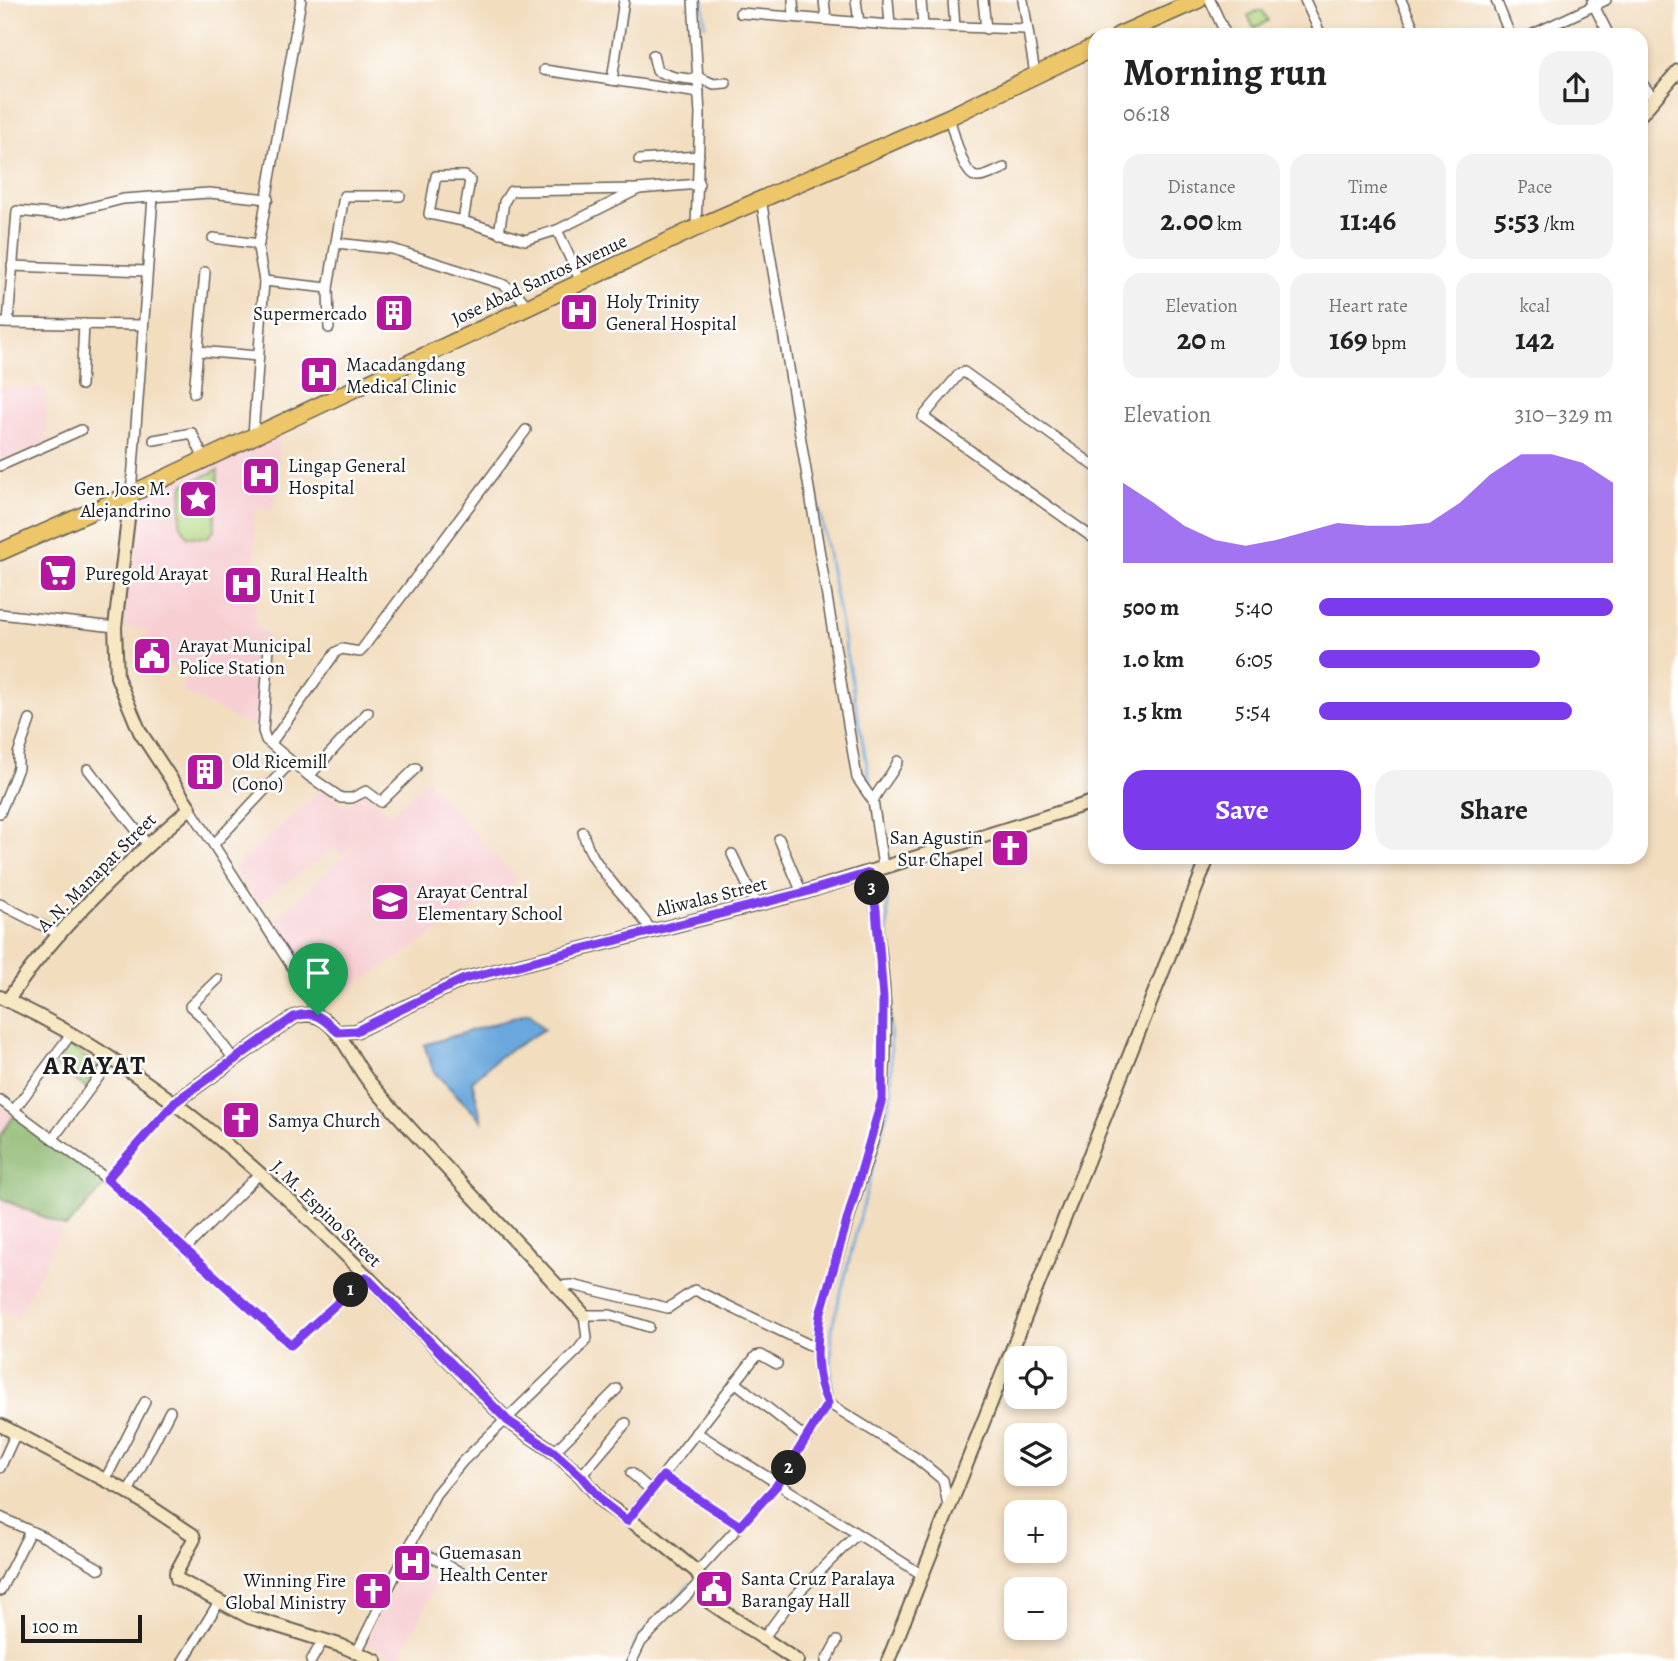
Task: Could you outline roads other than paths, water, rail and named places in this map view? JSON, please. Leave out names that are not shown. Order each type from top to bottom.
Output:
[{"type":"highway","points":[[1139,28],[1198,0]]},
{"type":"highway","name":"Jose Abad Santos Avenue","points":[[0,552],[131,494],[582,284],[696,228],[949,117],[1088,50]]},
{"type":"street","points":[[253,436],[264,281],[259,244],[301,0]]},
{"type":"street","points":[[612,80],[624,0]]},
{"type":"street","points":[[694,0],[699,93],[696,228]]},
{"type":"street","points":[[793,0],[793,16]]},
{"type":"street","points":[[824,0],[827,18]]},
{"type":"street","points":[[856,0],[859,23]]},
{"type":"street","points":[[888,0],[890,25]]},
{"type":"street","points":[[921,0],[923,26]]},
{"type":"street","points":[[953,0],[955,27]]},
{"type":"street","points":[[984,0],[986,29]]},
{"type":"street","points":[[1023,0],[1035,74]]},
{"type":"street","points":[[1210,0],[1223,28]]},
{"type":"street","points":[[1306,0],[1318,28]]},
{"type":"street","points":[[1401,0],[1414,28]]},
{"type":"street","points":[[1496,0],[1507,28]]},
{"type":"street","points":[[1545,28],[1593,3],[1606,0]]},
{"type":"street","points":[[1593,3],[1606,28]]},
{"type":"street","points":[[740,13],[890,25],[1026,29]]},
{"type":"street","points":[[653,55],[654,66],[662,74],[714,84],[726,83]]},
{"type":"street","points":[[544,69],[699,93]]},
{"type":"street","points":[[1648,106],[1678,71]]},
{"type":"street","points":[[1648,91],[1654,99]]},
{"type":"street","points":[[949,117],[967,172],[979,178],[1004,168]]},
{"type":"street","points":[[639,160],[699,156]]},
{"type":"street","points":[[463,221],[470,180],[465,176],[436,176],[429,214],[463,221],[525,240],[557,230],[629,197],[639,188]]},
{"type":"street","points":[[499,233],[505,202],[511,191],[699,184]]},
{"type":"street","points":[[142,325],[4,323],[17,211],[60,215],[123,199],[221,193],[268,199]]},
{"type":"street","points":[[329,328],[328,288],[344,196],[400,196]]},
{"type":"street","points":[[153,197],[131,494],[115,628],[117,677],[128,707],[140,732],[301,981],[318,1015],[338,1032],[348,1053],[382,1097],[460,1185],[584,1315],[587,1338],[578,1350],[508,1421],[463,1461],[435,1494],[357,1652]]},
{"type":"street","points":[[761,200],[837,621],[858,778],[873,801],[883,866]]},
{"type":"street","points":[[557,230],[582,284]]},
{"type":"street","points":[[213,238],[259,244]]},
{"type":"street","points":[[337,243],[392,249],[502,284],[514,291],[529,308]]},
{"type":"street","points":[[12,266],[147,271]]},
{"type":"street","points":[[194,393],[205,272]]},
{"type":"street","points":[[264,281],[328,288]]},
{"type":"street","points":[[81,385],[84,324]]},
{"type":"street","points":[[198,351],[258,356]]},
{"type":"street","points":[[1088,461],[964,372],[923,417],[1088,535]]},
{"type":"street","points":[[0,466],[81,430]]},
{"type":"street","points":[[271,743],[337,652],[342,649],[360,652],[526,430]]},
{"type":"street","points":[[154,440],[192,433],[204,459]]},
{"type":"street","points":[[0,614],[115,628]]},
{"type":"street","points":[[269,647],[263,732],[291,762],[341,797],[352,798],[366,791],[381,802],[416,768]]},
{"type":"street","points":[[309,776],[368,712]]},
{"type":"street","points":[[0,813],[18,768],[18,754],[30,720]]},
{"type":"street","points":[[873,801],[880,785],[894,772],[898,761]]},
{"type":"street","points":[[214,844],[291,762]]},
{"type":"street","points":[[88,769],[148,845]]},
{"type":"street","name":"Aliwalas Street","points":[[338,1032],[356,1031],[464,979],[802,893],[1088,804]]},
{"type":"street","name":"A.N. Manapat Street","points":[[4,998],[39,957],[148,845],[190,808]]},
{"type":"street","points":[[583,832],[587,845],[652,931]]},
{"type":"street","points":[[779,839],[802,893]]},
{"type":"street","points":[[732,853],[757,905]]},
{"type":"street","points":[[888,1661],[1206,864]]},
{"type":"street","points":[[869,873],[876,909],[883,998],[882,1099],[820,1315],[816,1348],[818,1373],[828,1403],[933,1470],[943,1480],[948,1507]]},
{"type":"street","points":[[0,904],[61,935]]},
{"type":"street","points":[[218,979],[190,1006],[202,1017],[233,1058]]},
{"type":"street","name":"J. M. Espino Street","points":[[4,998],[71,1034],[175,1102],[259,1174],[366,1277],[508,1421],[554,1452],[581,1476],[605,1504],[656,1538],[698,1578],[708,1601],[762,1640],[797,1661]]},
{"type":"street","points":[[107,1179],[175,1102],[294,1017],[306,1013],[318,1015]]},
{"type":"street","points":[[14,1110],[71,1034]]},
{"type":"street","points":[[54,1137],[112,1059]]},
{"type":"street","points":[[0,1100],[54,1137],[107,1179],[291,1345],[366,1277]]},
{"type":"street","points":[[184,1250],[259,1174]]},
{"type":"street","points":[[558,1286],[579,1286],[668,1308],[695,1290],[816,1348]]},
{"type":"street","points":[[584,1315],[610,1315],[649,1327]]},
{"type":"street","points":[[627,1521],[759,1354],[777,1364]]},
{"type":"street","points":[[735,1382],[807,1439]]},
{"type":"street","points":[[554,1452],[617,1389]]},
{"type":"street","points":[[105,1479],[145,1402]]},
{"type":"street","points":[[632,1661],[641,1642],[777,1485],[828,1403]]},
{"type":"street","points":[[128,1492],[170,1411]]},
{"type":"street","points":[[581,1476],[626,1423]]},
{"type":"street","points":[[0,1425],[128,1492],[193,1535],[194,1539],[176,1573],[177,1579],[249,1617],[323,1640],[376,1661]]},
{"type":"street","points":[[696,1432],[921,1574]]},
{"type":"street","points":[[0,1468],[16,1433]]},
{"type":"street","points":[[631,1473],[652,1491]]},
{"type":"street","points":[[663,1476],[740,1526]]},
{"type":"street","points":[[0,1517],[100,1569]]},
{"type":"street","points":[[0,1591],[30,1531]]},
{"type":"street","points":[[762,1640],[794,1597],[856,1535]]},
{"type":"street","points":[[410,1546],[464,1574]]},
{"type":"street","points":[[183,1661],[219,1602]]},
{"type":"street","points":[[311,1661],[323,1640]]},
{"type":"street","points":[[826,1661],[837,1641]]},
{"type":"water","points":[[529,1013],[544,1029],[499,1057],[472,1081],[482,1121],[434,1072],[424,1045]]},
{"type":"waterway","points":[[703,0],[705,26]]},
{"type":"waterway","points":[[794,371],[870,781]]},
{"type":"waterway","points":[[831,1394],[832,1327],[892,1093],[887,893]]},
{"type":"waterway","points":[[630,1656],[637,1639],[690,1584]]},
{"type":"place","name":"Holy Trinity General Hospital","points":[[579,312]]},
{"type":"place","name":"Supermercado","points":[[394,313]]},
{"type":"place","name":"Macadangdang Medical Clinic","points":[[319,375]]},
{"type":"place","name":"Lingap General Hospital","points":[[261,476]]},
{"type":"place","name":"Gen. Jose M. Alejandrino","points":[[198,499]]},
{"type":"place","name":"Puregold Arayat","points":[[58,573]]},
{"type":"place","name":"Rural Health Unit I","points":[[243,585]]},
{"type":"place","name":"Arayat Municipal Police Station","points":[[152,656]]},
{"type":"place","name":"Old Ricemill (Cono)","points":[[205,772]]},
{"type":"place","name":"San Agustin Sur Chapel","points":[[1010,848]]},
{"type":"place","name":"Arayat Central Elementary School","points":[[390,902]]},
{"type":"place","name":"Samya Church","points":[[241,1120]]},
{"type":"place","name":"Guemasan Health Center","points":[[412,1563]]},
{"type":"place","name":"Santa Cruz Paralaya Barangay Hall","points":[[714,1589]]},
{"type":"place","name":"Winning Fire Global Ministry","points":[[373,1591]]},
{"type":"district","name":"ARAYAT","points":[[95,1065]]}]
